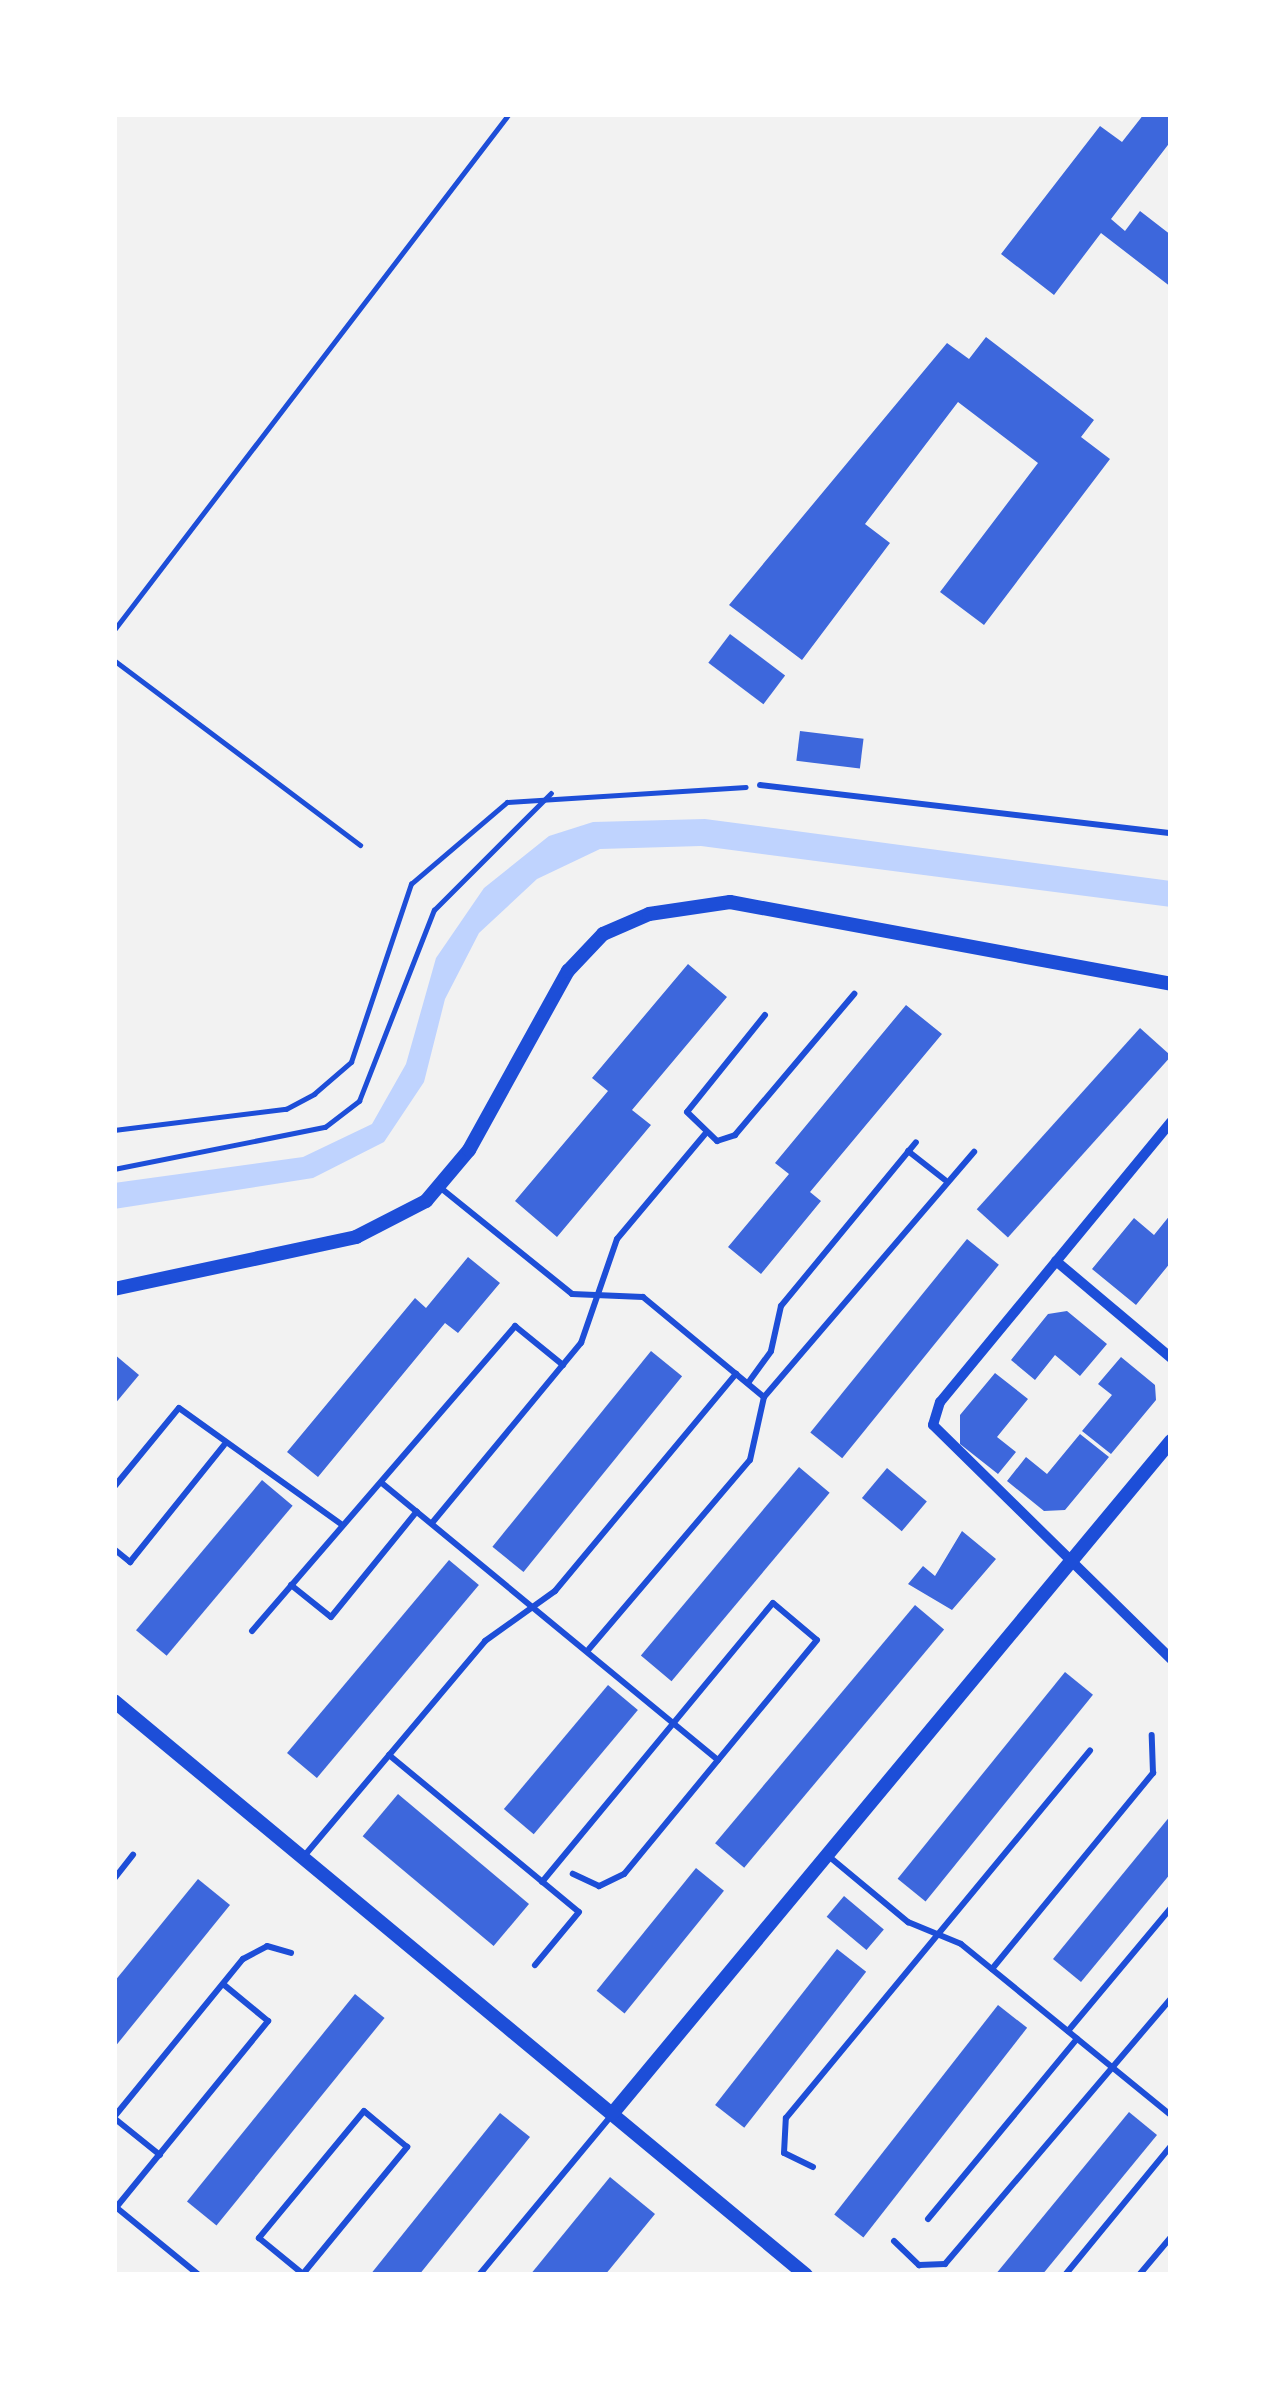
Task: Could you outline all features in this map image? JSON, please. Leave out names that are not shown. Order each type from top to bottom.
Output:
[{"type":"street","points":[[114,1289],[356,1237],[441,1188],[568,971],[603,934],[650,914],[730,902],[1171,984]]},
{"type":"street","points":[[1171,1122],[940,1402],[933,1425],[1171,1659]]},
{"type":"street","points":[[1057,1261],[1171,1358]]},
{"type":"street","points":[[612,2114],[1171,1441]]},
{"type":"street","points":[[114,1701],[806,2275]]},
{"type":"lane","points":[[760,785],[1171,833]]},
{"type":"lane","points":[[705,1134],[735,1135],[854,994]]},
{"type":"lane","points":[[705,1134],[689,1107],[765,1015]]},
{"type":"lane","points":[[432,1523],[563,1365],[603,1293],[617,1239],[705,1134]]},
{"type":"lane","points":[[748,1383],[771,1351],[781,1306],[916,1142]]},
{"type":"lane","points":[[908,1151],[945,1180]]},
{"type":"lane","points":[[589,1649],[750,1460],[764,1397],[945,1180],[974,1152]]},
{"type":"lane","points":[[441,1188],[562,1288],[635,1292],[764,1397]]},
{"type":"lane","points":[[252,1631],[515,1326],[563,1365]]},
{"type":"lane","points":[[303,1858],[484,1641],[534,1607],[736,1374]]},
{"type":"lane","points":[[114,1487],[179,1408],[224,1444],[259,1457],[341,1524]]},
{"type":"lane","points":[[114,1549],[130,1562],[224,1444]]},
{"type":"lane","points":[[382,1483],[718,1760]]},
{"type":"lane","points":[[291,1585],[331,1617],[417,1511]]},
{"type":"lane","points":[[542,1882],[773,1603],[818,1640],[616,1880],[591,1886],[573,1874]]},
{"type":"lane","points":[[992,1970],[1153,1773],[1152,1735]]},
{"type":"lane","points":[[812,2168],[784,2152],[786,2118],[1090,1750]]},
{"type":"lane","points":[[389,1755],[578,1912],[535,1965]]},
{"type":"lane","points":[[826,1854],[992,1970],[1171,2115]]},
{"type":"lane","points":[[114,1879],[133,1855]]},
{"type":"lane","points":[[1067,2031],[1171,1908]]},
{"type":"lane","points":[[160,2155],[114,2117],[254,1950],[291,1953]]},
{"type":"lane","points":[[199,2275],[115,2208],[268,2021],[223,1984]]},
{"type":"lane","points":[[894,2241],[919,2265],[946,2264],[1171,1998]]},
{"type":"lane","points":[[928,2219],[1077,2039]]},
{"type":"lane","points":[[364,2111],[407,2147],[302,2274],[260,2239],[364,2111]]},
{"type":"lane","points":[[479,2275],[612,2114]]},
{"type":"lane","points":[[1065,2275],[1171,2146]]},
{"type":"lane","points":[[1139,2275],[1171,2237]]},
{"type":"path","points":[[114,630],[508,114]]},
{"type":"path","points":[[114,660],[360,845]]},
{"type":"path","points":[[114,1130],[286,1108],[314,1094],[350,1062],[411,884],[507,802],[551,793],[760,785]]},
{"type":"path","points":[[114,1169],[270,1143],[325,1127],[359,1101],[434,910],[551,793]]},
{"type":"water","points":[[705,819],[1171,881],[1171,907],[701,846],[600,849],[537,879],[479,933],[445,999],[424,1082],[384,1142],[313,1178],[114,1209],[114,1183],[303,1157],[372,1124],[406,1064],[436,958],[484,888],[549,836],[593,822]]},
{"type":"building","points":[[1144,114],[1171,114],[1171,141],[1111,219],[1125,231],[1140,211],[1171,235],[1171,287],[1101,233],[1054,295],[1001,254],[1100,126],[1122,142]]},
{"type":"building","points":[[986,337],[1094,420],[1081,437],[1110,459],[984,625],[940,592],[1038,463],[958,402],[865,524],[890,543],[802,660],[729,605],[947,343],[969,359]]},
{"type":"building","points":[[730,634],[785,676],[763,704],[708,663]]},
{"type":"building","points":[[800,731],[864,739],[860,769],[796,761]]},
{"type":"building","points":[[688,964],[727,997],[632,1110],[651,1125],[557,1237],[515,1201],[608,1091],[592,1078]]},
{"type":"building","points":[[906,1005],[942,1034],[810,1192],[821,1201],[761,1274],[728,1247],[789,1174],[775,1163]]},
{"type":"building","points":[[1140,1028],[1171,1056],[1008,1237],[977,1209]]},
{"type":"building","points":[[1171,1214],[1171,1262],[1136,1305],[1092,1269],[1134,1218],[1154,1235]]},
{"type":"building","points":[[967,1239],[999,1265],[842,1458],[810,1433]]},
{"type":"building","points":[[468,1257],[500,1283],[458,1333],[445,1323],[318,1477],[287,1452],[415,1298],[426,1308]]},
{"type":"building","points":[[1067,1311],[1107,1344],[1080,1376],[1055,1355],[1035,1380],[1011,1360],[1048,1314]]},
{"type":"building","points":[[651,1351],[682,1376],[523,1572],[492,1547]]},
{"type":"building","points":[[114,1354],[139,1375],[114,1405]]},
{"type":"building","points":[[1121,1357],[1155,1385],[1156,1400],[1111,1454],[1082,1431],[1112,1395],[1098,1384]]},
{"type":"building","points":[[995,1373],[1028,1399],[997,1437],[1016,1452],[998,1474],[960,1444],[960,1415]]},
{"type":"building","points":[[1080,1434],[1109,1457],[1065,1510],[1044,1511],[1007,1481],[1026,1457],[1047,1474]]},
{"type":"building","points":[[799,1467],[830,1493],[672,1681],[641,1655]]},
{"type":"building","points":[[887,1468],[927,1501],[902,1531],[862,1498]]},
{"type":"building","points":[[262,1480],[293,1506],[167,1656],[136,1630]]},
{"type":"building","points":[[962,1531],[996,1559],[952,1610],[908,1584],[923,1566],[935,1576]]},
{"type":"building","points":[[449,1560],[479,1585],[317,1778],[287,1753]]},
{"type":"building","points":[[915,1605],[944,1629],[744,1868],[715,1843]]},
{"type":"building","points":[[1065,1672],[1093,1695],[926,1901],[898,1879]]},
{"type":"building","points":[[608,1685],[638,1710],[534,1834],[504,1809]]},
{"type":"building","points":[[398,1794],[529,1904],[494,1946],[363,1836]]},
{"type":"building","points":[[1171,1815],[1171,1873],[1081,1982],[1053,1959]]},
{"type":"building","points":[[696,1868],[724,1891],[625,2013],[597,1991]]},
{"type":"building","points":[[198,1879],[230,1905],[114,2048],[114,1982]]},
{"type":"building","points":[[844,1896],[884,1929],[866,1950],[827,1917]]},
{"type":"building","points":[[837,1949],[866,1972],[744,2128],[715,2105]]},
{"type":"building","points":[[355,1994],[385,2018],[217,2225],[187,2201]]},
{"type":"building","points":[[998,2005],[1027,2028],[863,2237],[834,2215]]},
{"type":"building","points":[[1129,2112],[1157,2135],[1042,2275],[995,2275]]},
{"type":"building","points":[[500,2113],[530,2137],[419,2275],[370,2275]]},
{"type":"building","points":[[610,2177],[655,2214],[605,2275],[530,2275]]}]
